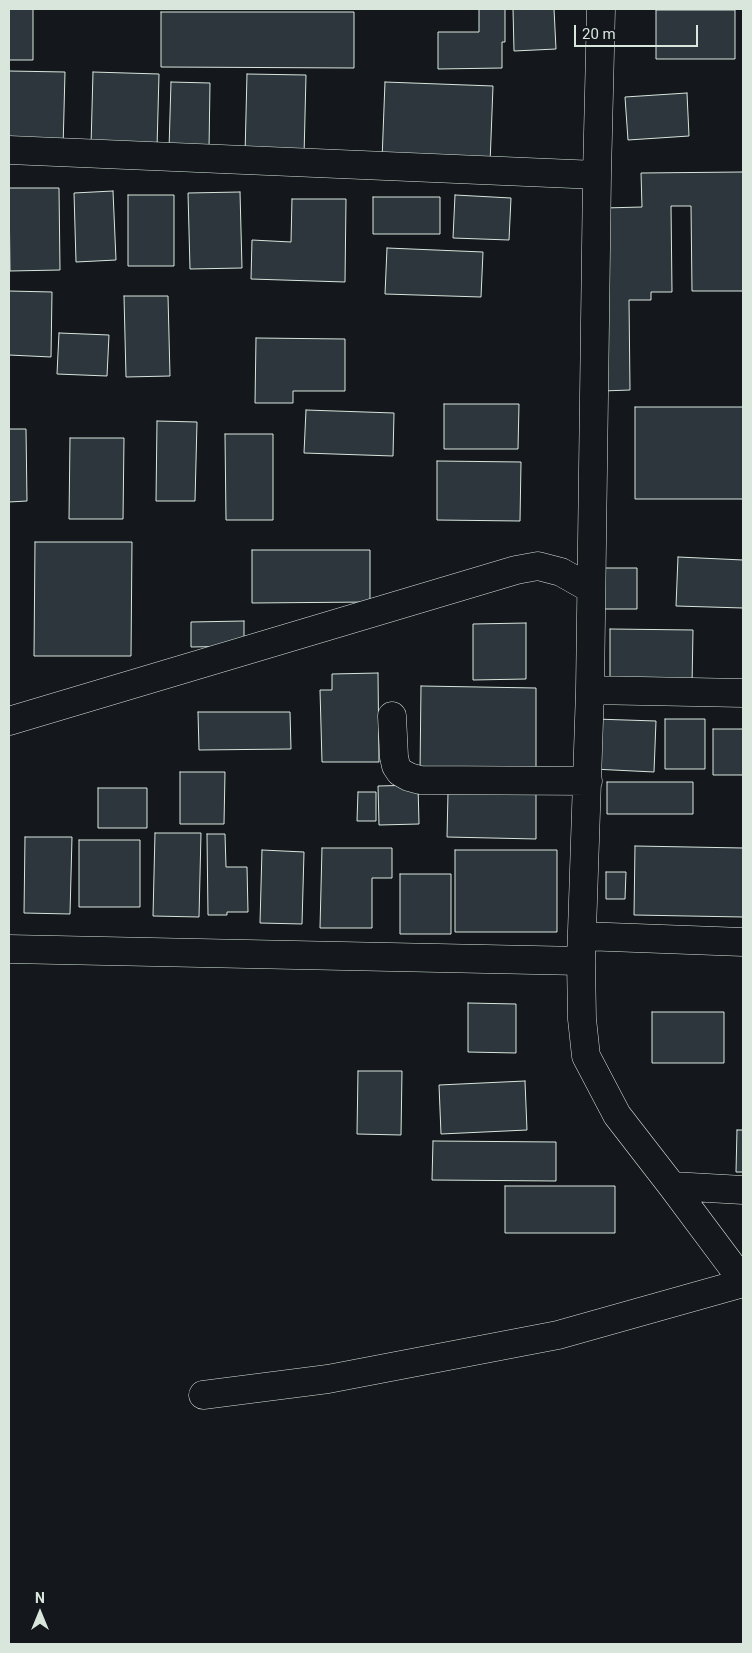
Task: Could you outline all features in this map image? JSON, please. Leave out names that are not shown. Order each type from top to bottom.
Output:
[{"type":"street","points":[[204,1395],[328,1379],[558,1335],[743,1282],[617,1115],[586,1056],[582,1019],[581,949],[588,781],[597,176],[602,9]]},
{"type":"street","points":[[9,150],[597,176]]},
{"type":"street","points":[[9,721],[516,570],[538,566],[561,572],[591,589]]},
{"type":"street","points":[[590,690],[743,694]]},
{"type":"street","points":[[392,716],[396,766],[400,772],[409,777],[420,780],[588,781]]},
{"type":"street","points":[[9,949],[581,949],[743,942]]},
{"type":"street","points":[[672,1186],[743,1190]]},
{"type":"building","points":[[9,9],[33,9],[33,60],[9,60]]},
{"type":"building","points":[[479,9],[505,9],[505,42],[502,42],[502,68],[438,69],[438,32],[479,32]]},
{"type":"building","points":[[513,9],[554,9],[556,49],[514,51]]},
{"type":"building","points":[[656,10],[735,10],[735,59],[656,59]]},
{"type":"building","points":[[161,12],[354,12],[354,68],[161,67]]},
{"type":"building","points":[[9,71],[65,72],[63,149],[9,148]]},
{"type":"building","points":[[93,72],[159,74],[157,148],[91,146]]},
{"type":"building","points":[[247,74],[306,75],[304,156],[245,155]]},
{"type":"building","points":[[171,82],[210,83],[209,150],[169,149]]},
{"type":"building","points":[[385,82],[493,86],[490,164],[382,160]]},
{"type":"building","points":[[687,93],[689,136],[628,140],[625,97]]},
{"type":"building","points":[[743,172],[743,291],[692,291],[691,206],[671,206],[672,292],[651,292],[651,300],[629,300],[630,390],[602,391],[604,208],[642,207],[641,173]]},
{"type":"building","points":[[9,188],[59,188],[60,270],[10,271]]},
{"type":"building","points":[[113,191],[116,260],[76,262],[74,193]]},
{"type":"building","points":[[240,192],[242,268],[190,269],[188,193]]},
{"type":"building","points":[[128,195],[174,195],[174,266],[128,266]]},
{"type":"building","points":[[455,195],[511,198],[509,240],[453,238]]},
{"type":"building","points":[[373,197],[440,197],[440,234],[373,234]]},
{"type":"building","points":[[292,199],[346,199],[345,282],[251,279],[252,240],[291,242]]},
{"type":"building","points":[[387,248],[483,252],[481,297],[385,294]]},
{"type":"building","points":[[9,291],[52,292],[51,357],[9,355]]},
{"type":"building","points":[[124,296],[168,296],[170,376],[126,377]]},
{"type":"building","points":[[59,333],[109,335],[107,376],[57,374]]},
{"type":"building","points":[[256,338],[345,339],[345,391],[293,391],[293,403],[255,403]]},
{"type":"building","points":[[444,404],[519,404],[518,449],[444,449]]},
{"type":"building","points":[[635,407],[743,407],[743,499],[635,499]]},
{"type":"building","points":[[306,410],[394,413],[393,456],[304,453]]},
{"type":"building","points":[[157,421],[197,422],[195,501],[156,501]]},
{"type":"building","points":[[9,429],[26,429],[27,501],[9,502]]},
{"type":"building","points":[[225,434],[273,434],[273,520],[226,520]]},
{"type":"building","points":[[70,438],[124,438],[123,519],[69,519]]},
{"type":"building","points":[[437,461],[521,462],[520,521],[437,520]]},
{"type":"building","points":[[35,542],[132,542],[131,656],[34,656]]},
{"type":"building","points":[[252,550],[370,550],[370,602],[252,603]]},
{"type":"building","points":[[678,557],[743,560],[743,608],[676,606]]},
{"type":"building","points":[[597,568],[637,568],[637,609],[597,609]]},
{"type":"building","points":[[244,621],[244,646],[191,647],[191,622]]},
{"type":"building","points":[[526,623],[526,679],[473,680],[473,624]]},
{"type":"building","points":[[610,629],[693,630],[692,685],[610,684]]},
{"type":"building","points":[[378,673],[379,762],[322,762],[320,690],[332,690],[332,674]]},
{"type":"building","points":[[421,686],[536,688],[536,774],[420,773]]},
{"type":"building","points":[[198,712],[290,712],[291,749],[199,750]]},
{"type":"building","points":[[595,719],[656,721],[654,772],[593,769]]},
{"type":"building","points":[[665,719],[705,719],[705,769],[665,769]]},
{"type":"building","points":[[713,729],[743,729],[743,775],[713,775]]},
{"type":"building","points":[[180,772],[225,772],[224,824],[180,824]]},
{"type":"building","points":[[607,782],[693,782],[693,814],[607,814]]},
{"type":"building","points":[[418,785],[419,824],[379,825],[378,786]]},
{"type":"building","points":[[98,788],[147,788],[147,828],[98,828]]},
{"type":"building","points":[[358,792],[376,792],[376,821],[357,821]]},
{"type":"building","points":[[448,793],[536,794],[536,839],[447,837]]},
{"type":"building","points":[[155,833],[201,833],[199,917],[153,916]]},
{"type":"building","points":[[207,834],[225,834],[226,867],[247,867],[248,912],[227,912],[227,915],[208,915]]},
{"type":"building","points":[[25,837],[72,837],[70,914],[24,913]]},
{"type":"building","points":[[79,840],[140,840],[140,907],[79,907]]},
{"type":"building","points":[[635,846],[743,848],[743,917],[634,915]]},
{"type":"building","points":[[322,848],[392,848],[392,878],[372,878],[372,928],[320,928]]},
{"type":"building","points":[[262,850],[304,852],[302,924],[260,923]]},
{"type":"building","points":[[455,850],[557,850],[557,932],[455,932]]},
{"type":"building","points":[[606,872],[626,872],[625,899],[606,899]]},
{"type":"building","points":[[400,874],[451,874],[451,934],[400,934]]},
{"type":"building","points":[[468,1003],[516,1004],[516,1053],[468,1052]]},
{"type":"building","points":[[652,1012],[724,1012],[724,1063],[652,1063]]},
{"type":"building","points":[[358,1071],[402,1071],[401,1135],[357,1134]]},
{"type":"building","points":[[525,1081],[527,1130],[441,1134],[439,1085]]},
{"type":"building","points":[[737,1130],[743,1130],[743,1172],[736,1172]]},
{"type":"building","points":[[433,1141],[556,1142],[556,1181],[432,1180]]},
{"type":"building","points":[[505,1186],[615,1186],[615,1233],[505,1233]]}]
